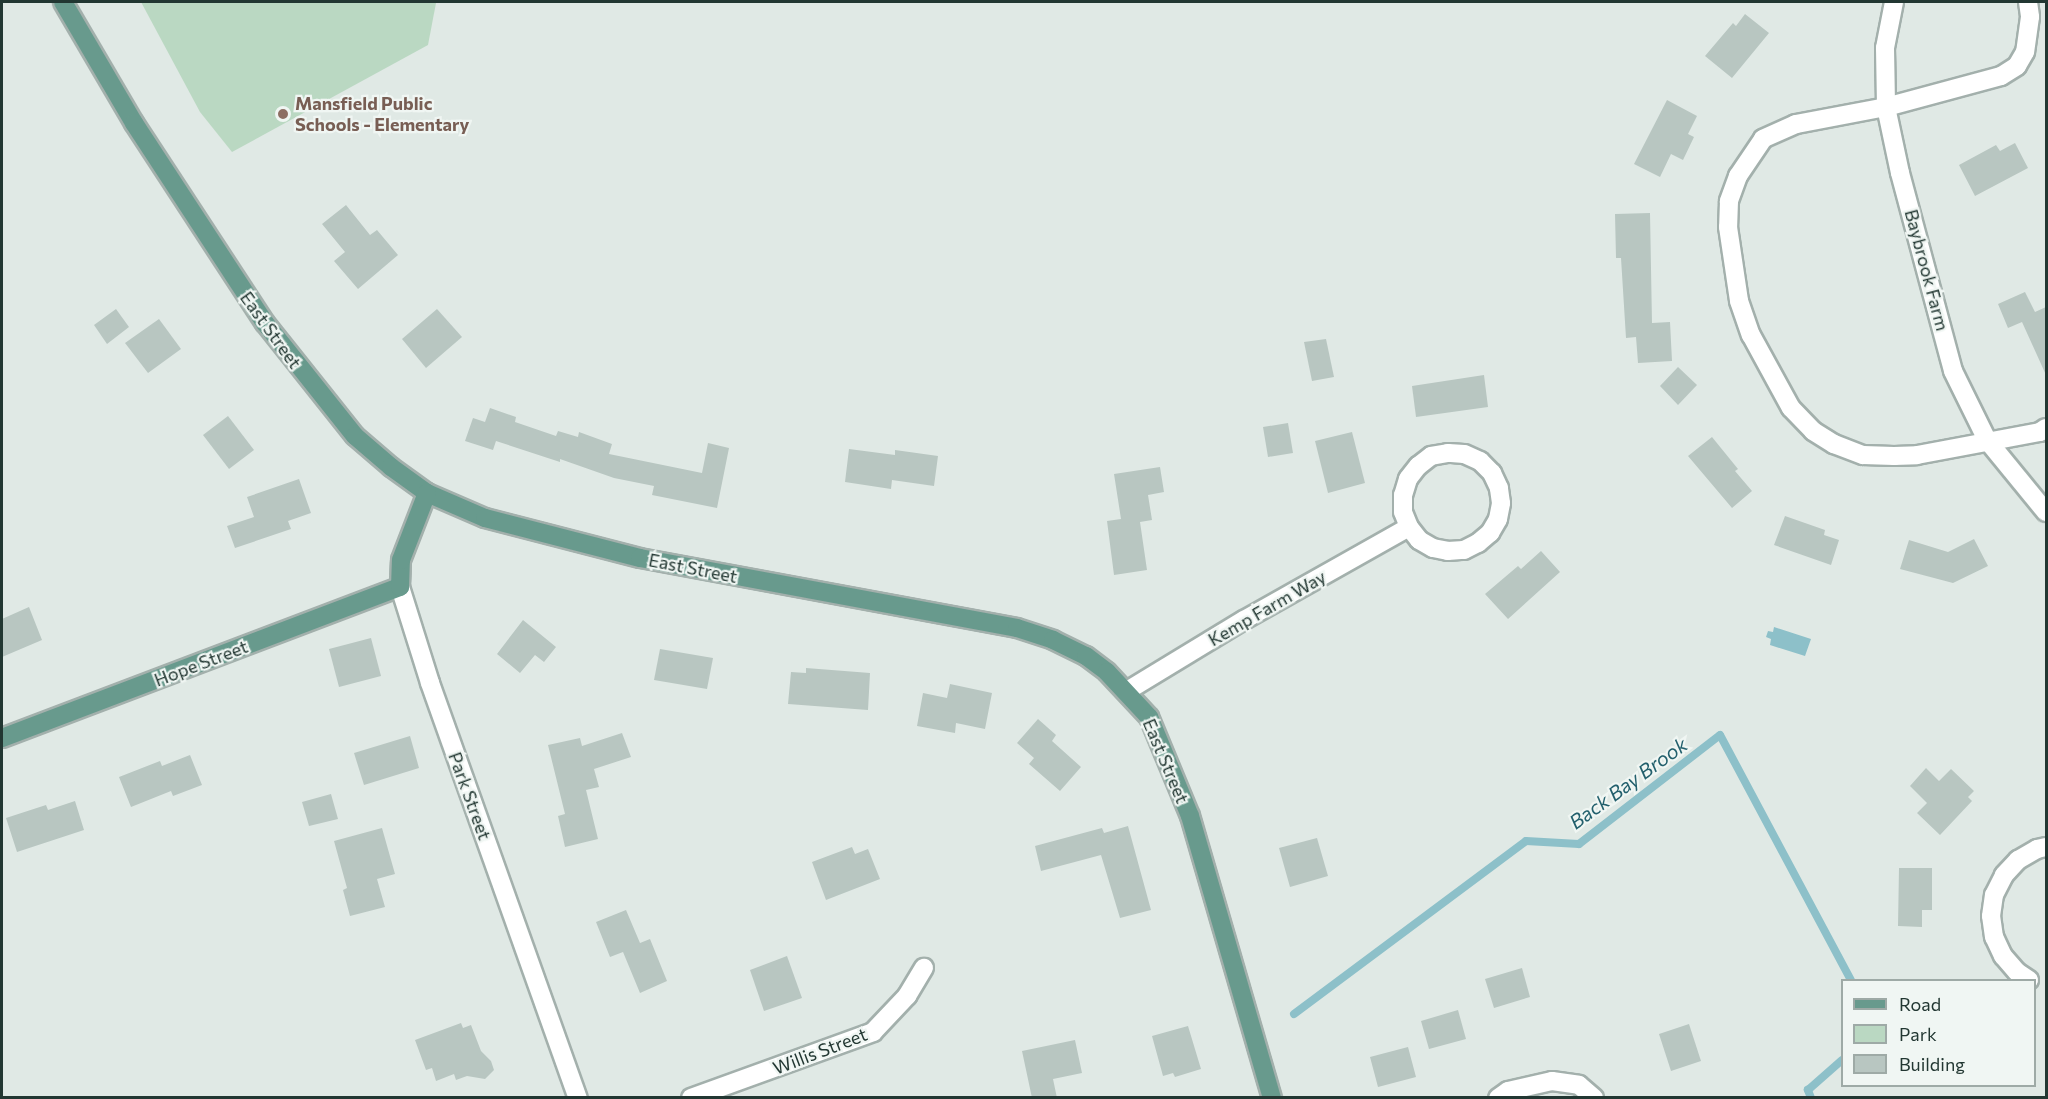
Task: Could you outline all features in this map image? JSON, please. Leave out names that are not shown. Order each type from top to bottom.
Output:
[{"type":"main road","name":"East Street","points":[[63,2],[134,123],[265,323],[355,436],[391,467],[427,493],[485,518],[640,558],[1017,628],[1053,640],[1086,656],[1127,691],[1149,717],[1190,816],[1272,1098]]},
{"type":"main road","name":"Park Street","points":[[400,587],[401,560],[427,493]]},
{"type":"main road","name":"Hope Street","points":[[2,738],[400,587]]},
{"type":"street","name":"Baybrook Farm","points":[[1894,2],[1885,48],[1886,107],[1900,173],[1953,371],[1987,440],[2046,512]]},
{"type":"street","points":[[2028,2],[2029,32],[2025,52],[2017,66],[2001,76],[1981,84],[1886,107],[1796,124],[1764,139],[1749,157],[1729,201],[1731,257],[1739,301],[1751,335],[1769,372],[1791,408],[1813,431],[1834,444],[1863,455],[1917,455],[1987,440],[2040,432],[2046,428]]},
{"type":"street","points":[[1448,453],[1464,454],[1480,461],[1492,473],[1499,488],[1501,503],[1498,519],[1490,532],[1478,543],[1464,550],[1449,551],[1433,548],[1419,540],[1409,528],[1403,512],[1405,487],[1418,466],[1431,456],[1448,453]]},
{"type":"street","name":"Kemp Farm Way","points":[[1127,691],[1244,620],[1409,528]]},
{"type":"street","name":"Park Street","points":[[400,587],[430,683],[578,1098]]},
{"type":"street","points":[[2027,979],[2002,956],[1994,937],[1991,916],[1994,895],[2004,875],[2018,860],[2046,847]]},
{"type":"street","name":"Willis Street","points":[[691,1098],[873,1032],[907,996],[924,968]]},
{"type":"street","points":[[1498,1098],[1508,1091],[1552,1081],[1579,1085],[1594,1098]]},
{"type":"green space","points":[[141,2],[436,3],[428,45],[232,152],[200,112]]},
{"type":"water","points":[[1774,627],[1811,639],[1805,656],[1770,645],[1771,639],[1766,637],[1768,631],[1773,632]]},
{"type":"building","points":[[1745,14],[1769,33],[1732,78],[1705,56],[1733,23],[1736,26]]},
{"type":"building","points":[[1667,100],[1697,116],[1688,134],[1694,137],[1683,160],[1671,154],[1660,177],[1634,164]]},
{"type":"building","points":[[2015,143],[2028,168],[1975,196],[1959,165],[1996,145],[2000,151]]},
{"type":"building","points":[[346,205],[370,235],[377,230],[398,255],[358,289],[334,261],[345,252],[322,224]]},
{"type":"building","points":[[1650,213],[1652,323],[1670,322],[1672,361],[1638,363],[1636,337],[1626,338],[1621,258],[1616,258],[1615,214]]},
{"type":"building","points":[[2025,292],[2035,312],[2046,307],[2046,375],[2022,322],[2008,328],[1998,304]]},
{"type":"building","points":[[116,309],[129,327],[107,344],[94,325]]},
{"type":"building","points":[[437,309],[462,337],[426,368],[402,339]]},
{"type":"building","points":[[159,319],[181,349],[148,373],[125,343]]},
{"type":"building","points":[[1326,339],[1334,377],[1312,381],[1304,342]]},
{"type":"building","points":[[1678,367],[1697,385],[1678,405],[1660,386]]},
{"type":"building","points":[[1484,375],[1488,407],[1416,417],[1412,386]]},
{"type":"building","points":[[490,408],[516,417],[515,422],[556,436],[558,431],[578,437],[579,432],[612,444],[609,454],[702,473],[708,443],[729,448],[717,508],[652,495],[654,486],[614,478],[560,459],[560,462],[496,441],[493,450],[465,441],[473,418],[485,422]]},
{"type":"building","points":[[228,416],[254,450],[229,469],[203,435]]},
{"type":"building","points":[[1288,423],[1293,453],[1268,457],[1263,427]]},
{"type":"building","points":[[1352,432],[1365,483],[1328,493],[1315,441]]},
{"type":"building","points":[[1712,437],[1738,469],[1735,471],[1752,491],[1732,508],[1688,456]]},
{"type":"building","points":[[849,449],[895,455],[895,450],[938,456],[934,486],[892,480],[891,489],[845,482]]},
{"type":"building","points":[[1160,467],[1164,492],[1148,495],[1152,520],[1140,522],[1147,570],[1114,575],[1107,521],[1121,519],[1114,474]]},
{"type":"building","points":[[299,479],[311,513],[288,521],[291,529],[235,548],[227,526],[254,517],[247,497]]},
{"type":"building","points":[[1785,516],[1825,530],[1824,535],[1839,540],[1831,565],[1774,545]]},
{"type":"building","points":[[1974,539],[1988,566],[1953,583],[1900,569],[1909,540],[1948,552]]},
{"type":"building","points":[[1541,551],[1560,572],[1508,619],[1485,594],[1518,566],[1521,569]]},
{"type":"building","points":[[29,607],[42,640],[2,657],[2,619]]},
{"type":"building","points":[[523,620],[556,647],[544,662],[535,655],[520,673],[497,654]]},
{"type":"building","points":[[371,638],[381,676],[339,687],[329,649]]},
{"type":"building","points":[[660,649],[713,658],[707,689],[654,680]]},
{"type":"building","points":[[806,668],[870,673],[868,710],[788,704],[791,672],[806,673]]},
{"type":"building","points":[[950,684],[992,693],[985,729],[956,723],[955,733],[917,726],[923,693],[947,698]]},
{"type":"building","points":[[1038,719],[1056,735],[1052,741],[1081,767],[1060,791],[1029,764],[1034,758],[1017,743]]},
{"type":"building","points":[[622,733],[631,757],[594,769],[599,787],[586,790],[598,839],[565,847],[558,816],[565,814],[548,745],[580,738],[582,746]]},
{"type":"building","points":[[410,736],[419,768],[364,785],[354,753]]},
{"type":"building","points":[[190,755],[202,785],[173,796],[171,791],[131,807],[119,777],[160,761],[162,766]]},
{"type":"building","points":[[1926,768],[1939,781],[1951,769],[1974,791],[1968,797],[1972,801],[1940,835],[1917,813],[1927,803],[1910,786]]},
{"type":"building","points":[[331,794],[338,819],[309,826],[302,802]]},
{"type":"building","points":[[75,801],[84,830],[17,852],[6,818],[46,805],[48,810]]},
{"type":"building","points":[[1128,826],[1151,910],[1120,918],[1101,855],[1041,871],[1035,846],[1102,828],[1104,833]]},
{"type":"building","points":[[382,828],[395,874],[377,879],[385,907],[350,916],[343,890],[347,888],[334,841]]},
{"type":"building","points":[[1317,838],[1328,876],[1290,887],[1279,848]]},
{"type":"building","points":[[852,847],[855,854],[868,849],[880,879],[826,900],[812,862]]},
{"type":"building","points":[[1899,868],[1932,868],[1932,910],[1922,910],[1922,927],[1898,926]]},
{"type":"building","points":[[626,910],[640,943],[650,939],[667,981],[640,993],[623,952],[610,957],[596,922]]},
{"type":"building","points":[[787,956],[802,998],[764,1011],[750,970]]},
{"type":"building","points":[[1522,968],[1530,997],[1494,1008],[1485,979]]},
{"type":"building","points":[[1458,1010],[1466,1039],[1429,1049],[1421,1021]]},
{"type":"building","points":[[461,1023],[463,1028],[471,1025],[481,1051],[491,1061],[494,1070],[485,1079],[467,1076],[456,1080],[454,1074],[436,1081],[432,1068],[426,1070],[415,1040]]},
{"type":"building","points":[[1689,1024],[1701,1061],[1671,1071],[1659,1034]]},
{"type":"building","points":[[1188,1026],[1201,1069],[1175,1077],[1173,1073],[1163,1076],[1152,1036]]},
{"type":"building","points":[[1075,1040],[1082,1073],[1053,1079],[1057,1098],[1032,1098],[1022,1051]]},
{"type":"building","points":[[1408,1047],[1416,1077],[1378,1087],[1370,1057]]},
{"type":"waterway","name":"Back Bay Brook","points":[[1294,1014],[1526,841],[1579,844],[1720,735],[1850,979]]},
{"type":"waterway","name":"Back Bay Brook","points":[[1811,1098],[1808,1090],[1841,1061]]},
{"type":"place","name":"Mansfield Public Schools - Elementary","points":[[283,114]]}]
